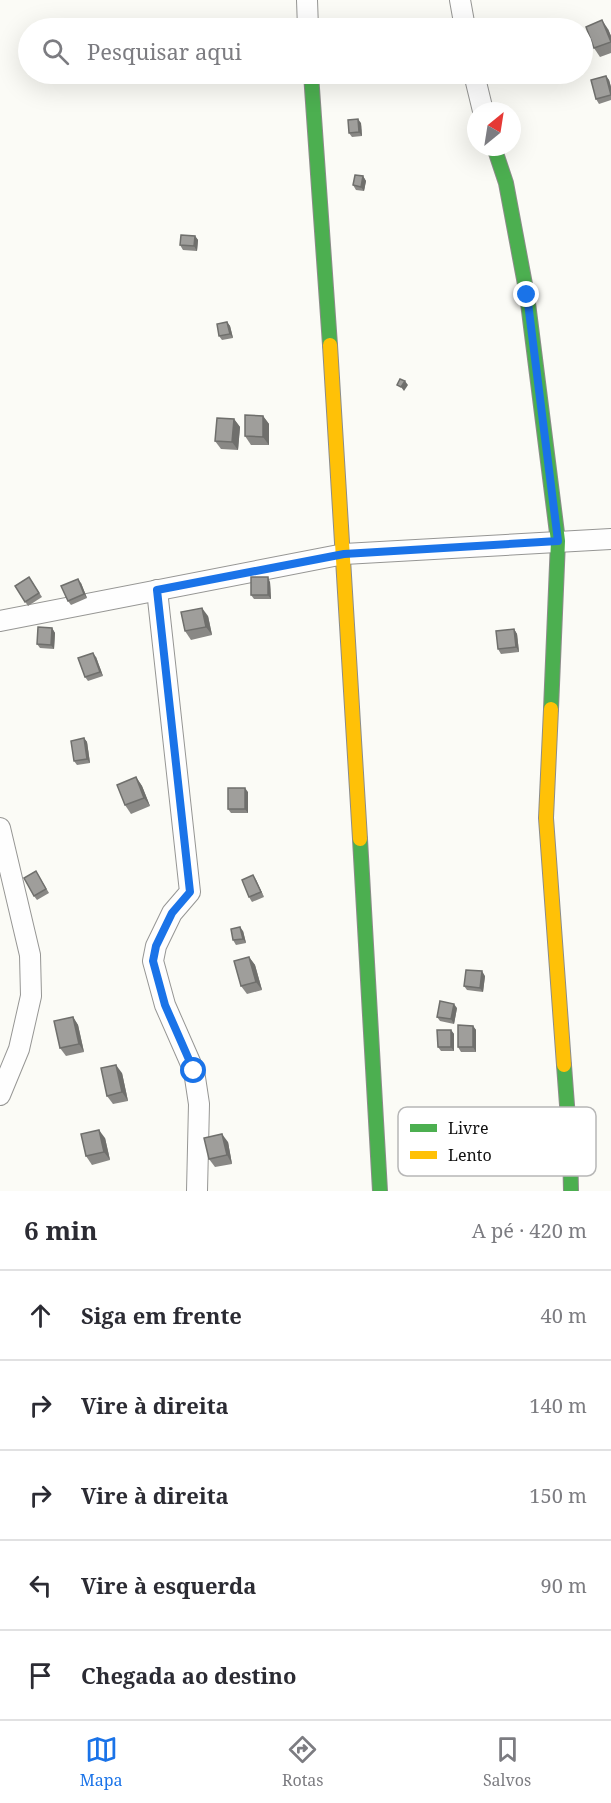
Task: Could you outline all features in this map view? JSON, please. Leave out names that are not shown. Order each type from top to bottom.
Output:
[{"type":"street","points":[[307,0],[308,18]]},
{"type":"street","points":[[460,0],[463,18]]},
{"type":"street","points":[[313,84],[344,554],[380,1191]]},
{"type":"street","points":[[476,84],[481,102]]},
{"type":"street","points":[[497,156],[506,183],[527,295],[558,541],[546,818],[568,1107]]},
{"type":"street","points":[[0,621],[344,554],[611,539]]},
{"type":"street","points":[[157,590],[190,892],[172,913],[156,946],[153,961],[165,1005],[194,1071],[199,1104],[197,1191]]},
{"type":"street","points":[[0,828],[30,955],[32,996],[19,1049],[0,1095]]},
{"type":"street","points":[[571,1176],[572,1191]]},
{"type":"building","points":[[602,20],[611,42],[594,48],[593,24]]},
{"type":"building","points":[[606,76],[611,95],[596,99],[593,79]]},
{"type":"building","points":[[358,119],[359,132],[349,133],[348,120]]},
{"type":"building","points":[[355,175],[363,176],[361,187],[353,185]]},
{"type":"building","points":[[181,235],[195,236],[194,246],[180,245]]},
{"type":"building","points":[[227,322],[230,334],[219,336],[217,324]]},
{"type":"building","points":[[400,379],[405,381],[401,387],[397,385]]},
{"type":"building","points":[[245,415],[263,416],[263,437],[245,436]]},
{"type":"building","points":[[217,418],[234,419],[232,442],[215,441]]},
{"type":"building","points":[[29,577],[39,593],[25,602],[15,586]]},
{"type":"building","points":[[251,577],[268,577],[268,595],[251,595]]},
{"type":"building","points":[[78,579],[84,594],[68,601],[61,586]]},
{"type":"building","points":[[202,608],[206,627],[185,631],[181,612]]},
{"type":"building","points":[[38,627],[52,628],[51,645],[37,644]]},
{"type":"building","points":[[514,629],[516,647],[498,649],[496,631]]},
{"type":"building","points":[[93,653],[100,672],[85,677],[78,658]]},
{"type":"building","points":[[84,738],[87,759],[74,761],[71,741]]},
{"type":"building","points":[[136,777],[144,798],[125,805],[117,785]]},
{"type":"building","points":[[228,788],[245,788],[245,809],[228,809]]},
{"type":"building","points":[[36,871],[46,889],[34,896],[24,878]]},
{"type":"building","points":[[253,875],[261,892],[249,897],[242,880]]},
{"type":"building","points":[[240,927],[243,939],[233,940],[231,929]]},
{"type":"building","points":[[249,957],[256,982],[241,986],[234,961]]},
{"type":"building","points":[[466,970],[482,971],[480,988],[464,986]]},
{"type":"building","points":[[440,1001],[454,1004],[451,1019],[437,1017]]},
{"type":"building","points":[[73,1017],[79,1044],[60,1048],[54,1021]]},
{"type":"building","points":[[458,1025],[473,1026],[473,1047],[458,1047]]},
{"type":"building","points":[[437,1030],[451,1030],[451,1047],[438,1047]]},
{"type":"building","points":[[116,1065],[122,1092],[107,1096],[101,1068]]},
{"type":"building","points":[[99,1130],[104,1152],[86,1156],[81,1134]]},
{"type":"building","points":[[222,1134],[227,1155],[209,1159],[204,1138]]},
{"type":"traffic: fast","points":[[312,84],[330,345]]},
{"type":"traffic: fast","points":[[497,156],[506,183],[527,295],[558,541],[551,709]]},
{"type":"traffic: fast","points":[[360,839],[380,1191]]},
{"type":"traffic: fast","points":[[564,1065],[567,1107]]},
{"type":"traffic: fast","points":[[571,1176],[571,1191]]},
{"type":"traffic: slow","points":[[330,345],[360,839]]},
{"type":"traffic: slow","points":[[551,709],[546,818],[564,1065]]},
{"type":"route","points":[[194,1071],[165,1005],[153,961],[156,946],[172,913],[190,892],[157,590],[344,554],[558,541],[527,295]]}]
